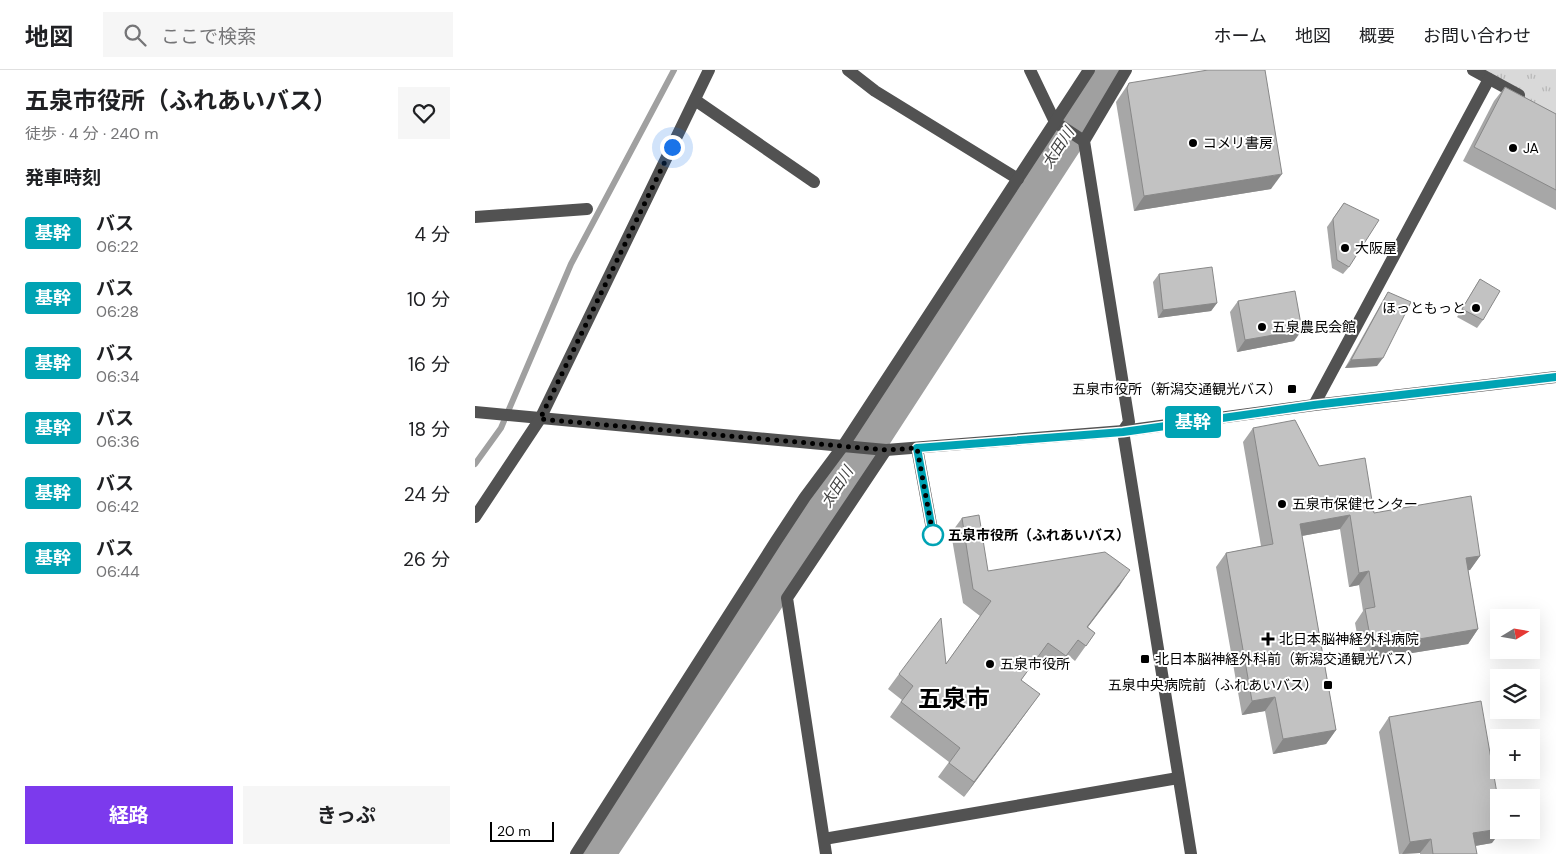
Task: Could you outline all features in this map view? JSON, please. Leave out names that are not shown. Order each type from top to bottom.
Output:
[{"type":"street","points":[[475,517],[540,419],[709,70]]},
{"type":"street","points":[[848,70],[875,91],[1018,179]]},
{"type":"street","points":[[1030,70],[1055,122],[1084,141]]},
{"type":"street","points":[[576,854],[776,541],[805,497],[843,446],[1089,70]]},
{"type":"street","points":[[1126,70],[1084,141],[1129,422],[1123,432],[1191,854]]},
{"type":"street","points":[[1473,70],[1531,101]]},
{"type":"street","points":[[1314,405],[1489,79]]},
{"type":"street","points":[[695,100],[814,182]]},
{"type":"street","points":[[475,217],[587,209]]},
{"type":"street","points":[[475,412],[886,450],[1123,432],[1314,405],[1556,377]]},
{"type":"street","points":[[917,448],[933,535]]},
{"type":"street","points":[[826,854],[787,598],[886,450]]},
{"type":"street","points":[[824,839],[1178,778]]},
{"type":"green space","points":[[1473,70],[1556,70],[1556,114]]},
{"type":"building","name":"コメリ書房","points":[[1208,70],[1265,70],[1282,174],[1144,196],[1127,88],[1129,83]]},
{"type":"building","name":"JA","points":[[1505,87],[1556,114],[1556,190],[1474,147]]},
{"type":"building","name":"大阪屋","points":[[1344,203],[1379,220],[1349,267],[1337,260],[1333,219]]},
{"type":"building","points":[[1212,267],[1217,303],[1163,310],[1159,274]]},
{"type":"building","name":"ほっともっと","points":[[1480,279],[1500,291],[1483,320],[1462,309]]},
{"type":"building","name":"五泉農民会館","points":[[1295,291],[1302,330],[1245,340],[1238,301]]},
{"type":"building","points":[[1388,292],[1411,302],[1383,358],[1351,360]]},
{"type":"building","points":[[1295,420],[1319,466],[1365,458],[1374,513],[1471,496],[1480,556],[1466,558],[1478,629],[1372,647],[1365,609],[1375,607],[1369,571],[1359,573],[1350,515],[1300,524],[1336,730],[1283,739],[1275,697],[1252,701],[1226,553],[1273,544],[1253,428]]},
{"type":"building","name":"五泉市役所","points":[[979,515],[988,571],[1105,552],[1130,570],[1087,627],[1095,633],[1086,646],[1078,640],[1066,656],[1048,643],[1021,680],[1040,694],[974,782],[949,763],[960,748],[901,702],[913,686],[899,674],[941,618],[946,664],[991,601],[973,589],[962,518]]},
{"type":"building","points":[[1481,701],[1490,753],[1490,779],[1494,779],[1496,789],[1490,789],[1490,830],[1473,833],[1477,854],[1433,854],[1431,839],[1410,842],[1389,717]]},
{"type":"waterway","points":[[475,464],[501,428],[571,264],[674,70]]},
{"type":"waterway","name":"太田川","points":[[596,854],[841,484],[1110,70]]},
{"type":"bus line","name":"基幹","points":[[933,535],[917,448],[1123,432],[1314,405],[1556,377]]},
{"type":"place","name":"コメリ書房","points":[[1193,143]]},
{"type":"place","name":"JA","points":[[1513,148]]},
{"type":"place","name":"大阪屋","points":[[1345,248]]},
{"type":"place","name":"ほっともっと","points":[[1476,308]]},
{"type":"place","name":"五泉農民会館","points":[[1262,327]]},
{"type":"place","name":"五泉市役所（新潟交通観光バス）","points":[[1292,389]]},
{"type":"place","name":"五泉市保健センター","points":[[1282,504]]},
{"type":"place","name":"五泉市役所（ふれあいバス）","points":[[933,535]]},
{"type":"place","name":"北日本脳神経外科病院","points":[[1268,639]]},
{"type":"place","name":"北日本脳神経外科前（新潟交通観光バス）","points":[[1145,659]]},
{"type":"place","name":"五泉市役所","points":[[990,664]]},
{"type":"place","name":"五泉中央病院前（ふれあいバス）","points":[[1328,685]]},
{"type":"district","name":"五泉市","points":[[954,698]]},
{"type":"route","points":[[672,147],[540,419],[886,450],[917,448],[933,535]]}]
